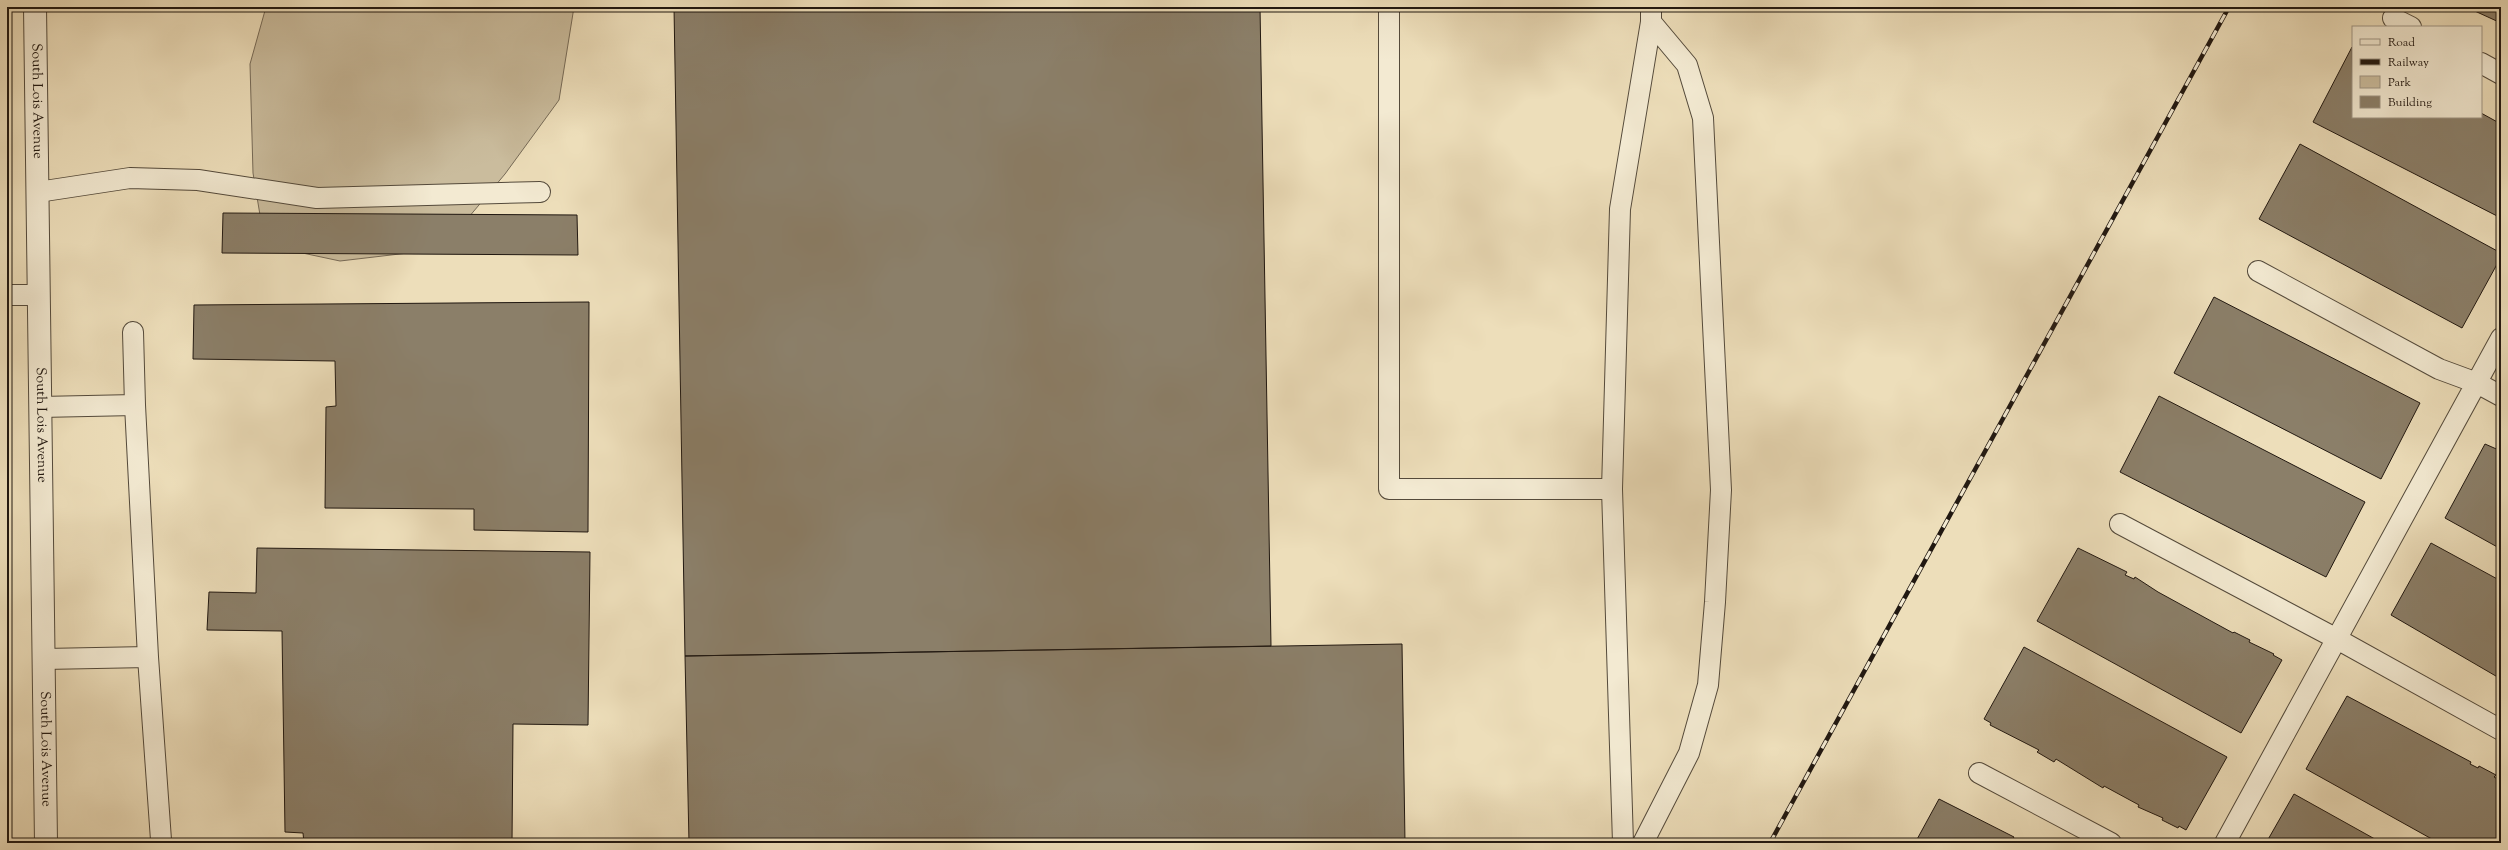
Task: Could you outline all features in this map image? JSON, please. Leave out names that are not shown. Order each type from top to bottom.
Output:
[{"type":"street","name":"South Lois Avenue","points":[[35,7],[46,843]]},
{"type":"lane","points":[[1389,7],[1390,489],[1612,489]]},
{"type":"lane","points":[[1622,843],[1612,489],[1620,209],[1651,14]]},
{"type":"lane","points":[[1643,843],[1689,753],[1708,685],[1721,490],[1703,118],[1687,65],[1651,14]]},
{"type":"lane","points":[[2393,18],[2410,26]]},
{"type":"lane","points":[[2482,64],[2501,74]]},
{"type":"lane","points":[[38,192],[130,178],[198,180],[317,198],[540,192]]},
{"type":"lane","points":[[2258,271],[2439,369],[2477,383],[2501,396]]},
{"type":"lane","points":[[7,295],[39,295]]},
{"type":"lane","points":[[133,332],[135,405],[148,657],[161,840]]},
{"type":"lane","points":[[2225,843],[2501,338]]},
{"type":"lane","points":[[40,407],[135,405]]},
{"type":"lane","points":[[2120,524],[2337,639],[2501,730]]},
{"type":"lane","points":[[44,659],[148,657]]},
{"type":"lane","points":[[1979,773],[2111,843]]},
{"type":"green space","points":[[266,7],[574,7],[559,100],[505,174],[442,249],[340,261],[265,245],[253,173],[250,64]]},
{"type":"building","points":[[674,7],[1260,7],[1271,646],[685,656]]},
{"type":"building","points":[[2466,7],[2501,7],[2501,23]]},
{"type":"building","points":[[2352,47],[2352,118],[2482,118],[2482,114],[2501,124],[2501,218],[2313,122]]},
{"type":"building","points":[[2300,144],[2501,253],[2501,257],[2462,328],[2259,219]]},
{"type":"building","points":[[223,213],[577,215],[578,255],[222,253]]},
{"type":"building","points":[[2214,297],[2420,403],[2381,479],[2174,373]]},
{"type":"building","points":[[589,302],[588,532],[474,530],[474,509],[325,508],[326,407],[336,406],[335,361],[193,359],[194,305]]},
{"type":"building","points":[[2159,396],[2365,502],[2326,577],[2120,472]]},
{"type":"building","points":[[2485,444],[2501,451],[2501,549],[2445,518]]},
{"type":"building","points":[[2431,543],[2501,581],[2501,679],[2391,615]]},
{"type":"building","points":[[257,548],[590,552],[588,725],[513,724],[512,843],[304,843],[303,833],[285,832],[282,631],[207,630],[209,592],[256,593]]},
{"type":"building","points":[[2078,548],[2127,572],[2125,575],[2134,579],[2135,577],[2158,592],[2233,633],[2234,632],[2250,640],[2249,642],[2274,654],[2273,655],[2282,660],[2241,733],[2037,621]]},
{"type":"building","points":[[1402,644],[1405,843],[689,843],[685,656]]},
{"type":"building","points":[[2024,647],[2227,757],[2186,830],[2179,826],[2178,828],[2162,820],[2163,818],[2138,807],[2139,805],[2104,786],[2103,788],[2056,759],[2054,762],[2037,752],[2039,750],[1990,725],[1991,723],[1984,719]]},
{"type":"building","points":[[2347,696],[2471,762],[2470,764],[2478,768],[2479,766],[2496,775],[2494,777],[2501,781],[2501,843],[2439,843],[2306,769]]},
{"type":"building","points":[[2294,794],[2382,843],[2266,843]]},
{"type":"building","points":[[1939,799],[2014,837],[2012,840],[2019,843],[1915,843]]},
{"type":"railway","points":[[1770,843],[2229,7]]}]
